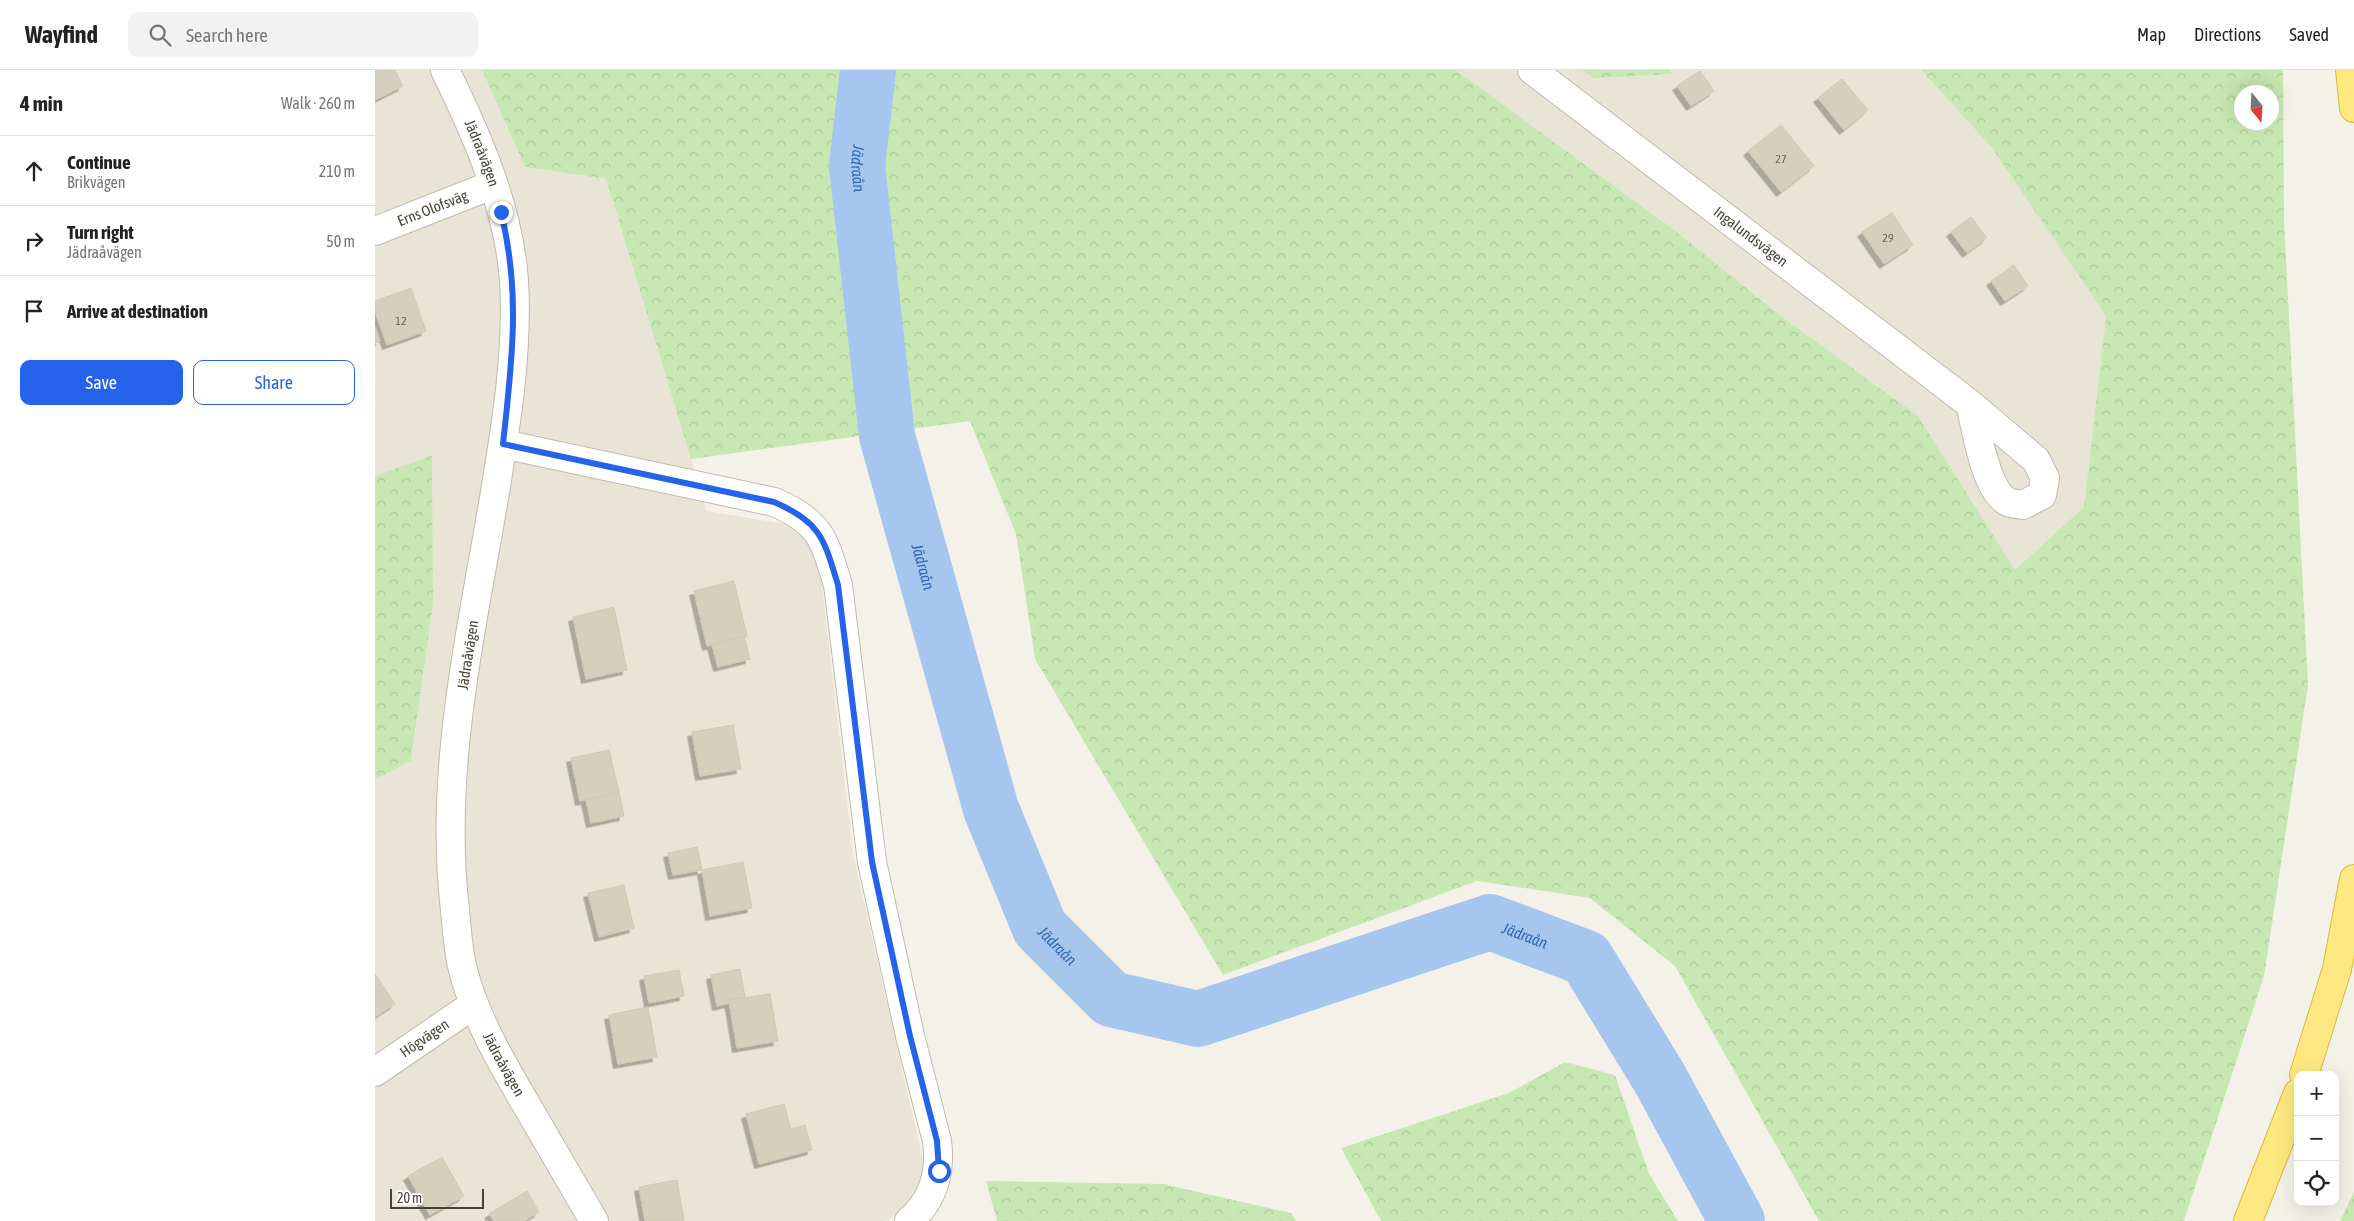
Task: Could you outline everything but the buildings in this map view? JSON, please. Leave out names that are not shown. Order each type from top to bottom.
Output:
[{"type":"highway","points":[[2350,70],[2354,108]]},
{"type":"highway","points":[[2305,1071],[2337,969],[2354,879]]},
{"type":"highway","points":[[2248,1221],[2294,1103]]},
{"type":"street","name":"Jädraåvägen","points":[[445,70],[466,114],[492,185],[508,241],[514,281],[514,332],[503,444],[456,729],[449,809],[450,869],[456,921],[462,967],[473,1005],[496,1053],[594,1221]]},
{"type":"street","name":"Ingalundsvägen","points":[[1532,70],[1970,404]]},
{"type":"street","name":"Erns Olofsväg","points":[[375,231],[492,185]]},
{"type":"street","points":[[503,444],[774,502],[797,512],[814,526],[825,543],[838,585],[872,862],[910,1036],[937,1141],[939,1171],[928,1199],[909,1221]]},
{"type":"street","name":"Högvägen","points":[[375,1072],[473,1005]]},
{"type":"shaded area","points":[[375,70],[482,70],[525,167],[606,179],[707,511],[798,526],[818,551],[853,854],[927,1178],[910,1206],[885,1221],[375,1221],[375,779],[411,761],[433,604],[431,455],[375,476]]},
{"type":"shaded area","points":[[1456,70],[1921,70],[1992,148],[2106,316],[2084,508],[2015,571],[1918,416],[1781,316],[1678,233]]},
{"type":"green space","points":[[482,70],[1456,70],[1678,233],[1781,316],[1918,416],[2015,570],[2084,507],[2106,316],[1992,148],[1921,70],[2283,70],[2284,220],[2308,685],[2264,976],[2184,1221],[1819,1221],[1675,966],[1590,898],[1477,881],[1223,975],[1035,659],[1016,534],[970,421],[691,459],[606,179],[525,167]]},
{"type":"green space","points":[[1582,70],[1670,70],[1672,74],[1593,78]]},
{"type":"green space","points":[[432,455],[433,604],[411,761],[375,779],[375,476]]},
{"type":"green space","points":[[1565,1062],[1615,1075],[1649,1174],[1678,1221],[1381,1221],[1341,1148],[1509,1093]]},
{"type":"green space","points":[[986,1181],[1163,1184],[1291,1213],[1296,1221],[997,1221]]},
{"type":"green space","points":[[2354,1192],[2354,1221],[2340,1221]]},
{"type":"waterway","name":"Jädraån","points":[[868,70],[857,166],[887,436],[991,809],[1040,928],[1111,999],[1198,1019],[1490,922],[1586,958],[1660,1079],[1737,1221]]},
{"type":"route","points":[[501,212],[508,241],[514,281],[514,332],[503,444],[744,494],[774,502],[797,512],[814,526],[825,543],[838,585],[872,862],[910,1036],[937,1141],[939,1171]]}]
